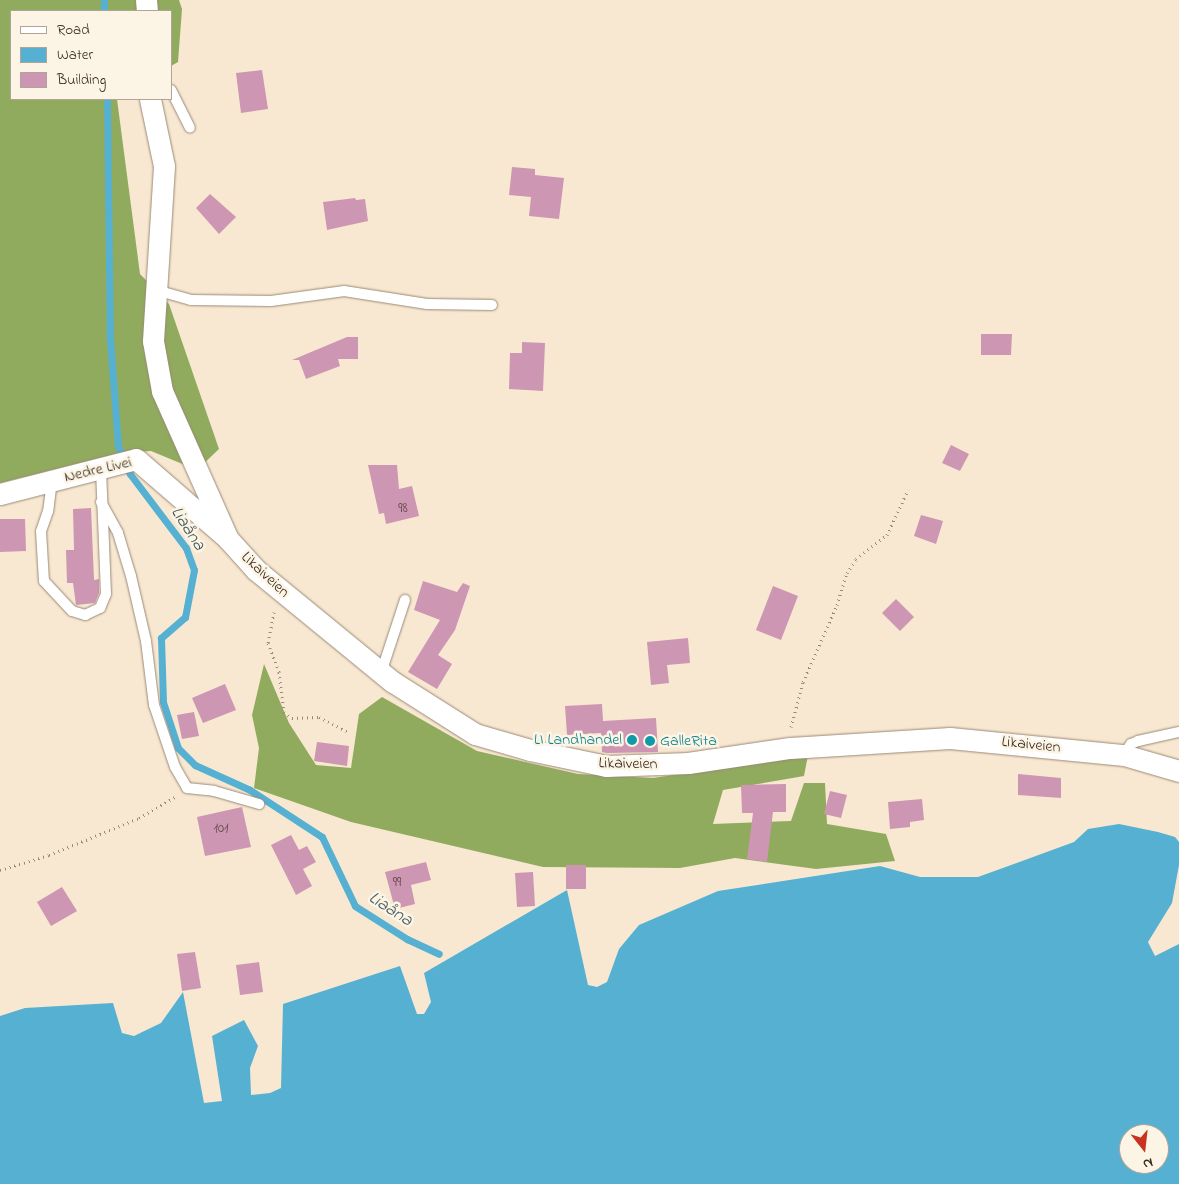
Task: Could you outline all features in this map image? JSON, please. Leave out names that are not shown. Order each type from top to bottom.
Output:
[{"type":"street","name":"Likaiveien","points":[[150,100],[164,166],[153,341],[162,391],[228,539],[256,570],[381,673],[475,734],[530,750],[606,766],[688,763],[790,748],[950,738],[1124,755],[1179,771]]},
{"type":"street","name":"Nedre Livei","points":[[0,494],[136,459],[228,539]]},
{"type":"lane","points":[[172,92],[190,128]]},
{"type":"lane","points":[[155,290],[191,300],[271,301],[344,291],[427,304],[492,305]]},
{"type":"lane","points":[[52,480],[48,511],[40,531],[44,581],[72,611],[85,614],[100,608],[106,594],[101,467]]},
{"type":"lane","points":[[102,502],[118,533],[131,576],[162,737],[188,788],[229,794],[259,804]]},
{"type":"lane","points":[[381,673],[405,600]]},
{"type":"lane","points":[[1124,755],[1131,744],[1138,741],[1179,732]]},
{"type":"path","points":[[790,748],[798,697],[837,604],[847,573],[856,559],[887,535],[908,490]]},
{"type":"path","points":[[287,596],[274,611],[268,643],[279,672],[284,712],[292,718],[319,717],[348,732]]},
{"type":"path","points":[[0,870],[49,855],[139,818],[168,803],[188,788]]},
{"type":"green space","points":[[0,0],[179,0],[182,9],[178,62],[172,65],[172,10],[10,10],[10,100],[117,100],[140,274],[169,304],[219,449],[197,470],[151,451],[119,453],[0,483]]},
{"type":"green space","points":[[264,664],[289,723],[316,765],[351,768],[359,714],[382,697],[477,751],[578,774],[653,778],[808,755],[804,776],[723,790],[713,824],[791,821],[804,783],[825,783],[827,824],[886,834],[895,861],[816,869],[735,858],[680,868],[543,867],[351,822],[254,788],[259,748],[252,715]]},
{"type":"water","points":[[1119,824],[1175,837],[1179,842],[1179,865],[1172,903],[1148,942],[1155,956],[1179,944],[1179,1184],[0,1184],[0,1016],[25,1008],[113,1003],[122,1033],[134,1036],[161,1023],[183,992],[204,1103],[222,1101],[212,1036],[244,1020],[258,1046],[250,1068],[251,1095],[270,1093],[281,1088],[283,1004],[400,966],[417,1014],[424,1014],[431,1002],[424,973],[567,890],[588,985],[597,987],[607,982],[619,949],[639,925],[718,891],[880,866],[920,877],[978,877],[1074,842],[1088,829]]},
{"type":"building","points":[[262,70],[268,109],[241,113],[236,73]]},
{"type":"building","points":[[512,167],[535,169],[535,175],[564,178],[559,219],[529,216],[531,197],[509,195]]},
{"type":"building","points":[[210,194],[236,217],[219,234],[196,208]]},
{"type":"building","points":[[355,198],[356,200],[365,199],[368,221],[327,230],[323,202]]},
{"type":"building","points":[[981,334],[1012,334],[1011,355],[981,355]]},
{"type":"building","points":[[347,337],[358,337],[358,359],[338,359],[340,366],[306,379],[299,360],[292,360]]},
{"type":"building","points":[[522,342],[545,343],[543,391],[509,389],[510,353],[522,353]]},
{"type":"building","points":[[951,445],[969,454],[960,471],[942,463]]},
{"type":"building","points":[[368,465],[397,465],[399,489],[412,486],[419,516],[386,524],[384,513],[379,514]]},
{"type":"building","points":[[91,508],[94,580],[99,579],[99,593],[95,603],[76,605],[73,583],[67,583],[66,550],[74,550],[73,509]]},
{"type":"building","points":[[921,515],[943,521],[936,544],[914,536]]},
{"type":"building","points":[[0,519],[25,519],[26,551],[0,552]]},
{"type":"building","points":[[423,581],[457,592],[463,583],[470,586],[455,630],[438,655],[452,664],[437,689],[408,672],[440,620],[414,610]]},
{"type":"building","points":[[773,586],[798,596],[781,640],[756,630]]},
{"type":"building","points":[[896,599],[914,617],[900,631],[882,613]]},
{"type":"building","points":[[688,638],[690,663],[667,665],[669,683],[651,685],[647,642]]},
{"type":"building","points":[[225,684],[236,710],[203,723],[192,698]]},
{"type":"building","points":[[602,704],[603,721],[656,718],[658,752],[607,753],[602,752],[601,733],[567,735],[565,706]]},
{"type":"building","points":[[194,712],[199,736],[182,739],[177,715]]},
{"type":"building","points":[[317,742],[349,746],[347,766],[314,761]]},
{"type":"building","points":[[1018,774],[1061,778],[1061,798],[1018,795]]},
{"type":"building","points":[[786,784],[786,812],[773,812],[767,862],[747,859],[753,813],[742,813],[741,785]]},
{"type":"building","points":[[830,791],[847,795],[841,818],[824,814]]},
{"type":"building","points":[[922,799],[924,820],[910,822],[910,827],[890,829],[888,802]]},
{"type":"building","points":[[242,807],[251,847],[205,856],[197,817]]},
{"type":"building","points":[[291,835],[299,850],[307,846],[316,862],[303,869],[312,886],[296,895],[271,845]]},
{"type":"building","points":[[426,862],[431,880],[411,885],[415,904],[395,909],[385,872]]},
{"type":"building","points":[[566,865],[586,865],[586,889],[566,889]]},
{"type":"building","points":[[533,872],[535,906],[517,907],[515,873]]},
{"type":"building","points":[[62,887],[77,911],[51,926],[37,902]]},
{"type":"building","points":[[195,952],[201,988],[182,991],[177,954]]},
{"type":"building","points":[[259,962],[263,992],[240,995],[236,965]]},
{"type":"waterway","name":"Liaåna","points":[[104,0],[104,10]]},
{"type":"waterway","name":"Liaåna","points":[[107,100],[110,339],[118,446],[130,474],[186,548],[194,570],[185,617],[161,638],[163,702],[178,748],[195,765],[250,790],[322,837],[355,906],[407,939],[439,954]]},
{"type":"place","name":"LI Landhandel","points":[[632,740]]},
{"type":"place","name":"GalleRita","points":[[650,741]]}]
